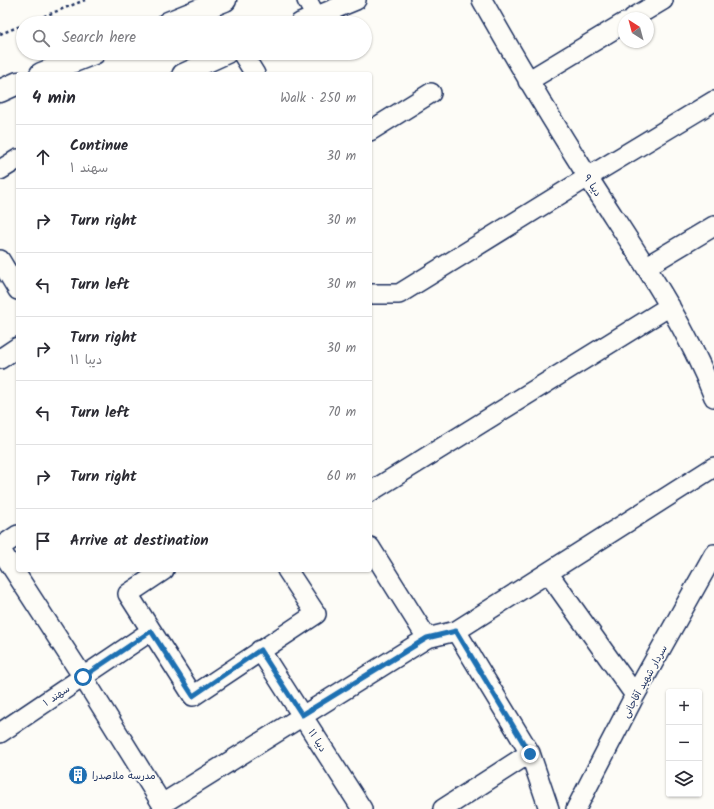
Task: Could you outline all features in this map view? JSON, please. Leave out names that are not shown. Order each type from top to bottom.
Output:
[{"type":"main road","points":[[185,16],[225,0]]},
{"type":"main road","points":[[47,72],[77,60]]},
{"type":"main road","points":[[0,91],[16,85]]},
{"type":"street","points":[[308,13],[356,0]]},
{"type":"street","name":"دیبا ۹","points":[[482,0],[528,81],[588,177],[647,266],[709,368]]},
{"type":"street","points":[[643,12],[663,0]]},
{"type":"street","points":[[528,81],[618,27]]},
{"type":"street","points":[[186,72],[213,60]]},
{"type":"street","points":[[246,60],[254,72]]},
{"type":"street","points":[[372,130],[431,93]]},
{"type":"street","points":[[372,294],[399,294],[714,101]]},
{"type":"street","points":[[0,170],[16,160]]},
{"type":"street","points":[[647,266],[714,226]]},
{"type":"street","points":[[7,262],[16,285]]},
{"type":"street","points":[[372,491],[670,306]]},
{"type":"street","points":[[0,359],[16,348]]},
{"type":"street","points":[[709,368],[714,397]]},
{"type":"street","points":[[16,536],[0,548],[83,677],[162,806],[302,715],[427,638],[456,631],[714,467]]},
{"type":"street","points":[[372,550],[427,638]]},
{"type":"street","name":"سردار شهید آقاجانی","points":[[576,809],[635,695],[714,554]]},
{"type":"street","points":[[161,572],[128,594],[193,696],[316,614],[288,572]]},
{"type":"street","points":[[548,573],[635,695]]},
{"type":"street","name":"سهند ۱","points":[[0,733],[151,631]]},
{"type":"street","points":[[456,631],[530,754],[549,809]]},
{"type":"street","name":"دیبا ۱۱","points":[[260,650],[362,809]]},
{"type":"street","points":[[443,809],[530,754]]},
{"type":"path","points":[[45,16],[85,0]]},
{"type":"path","points":[[0,34],[16,28]]},
{"type":"place","name":"مدرسه ملاصدرا","points":[[78,775]]},
{"type":"route","points":[[83,677],[151,631],[193,696],[260,650],[302,715],[427,638],[456,631],[530,754]]}]
